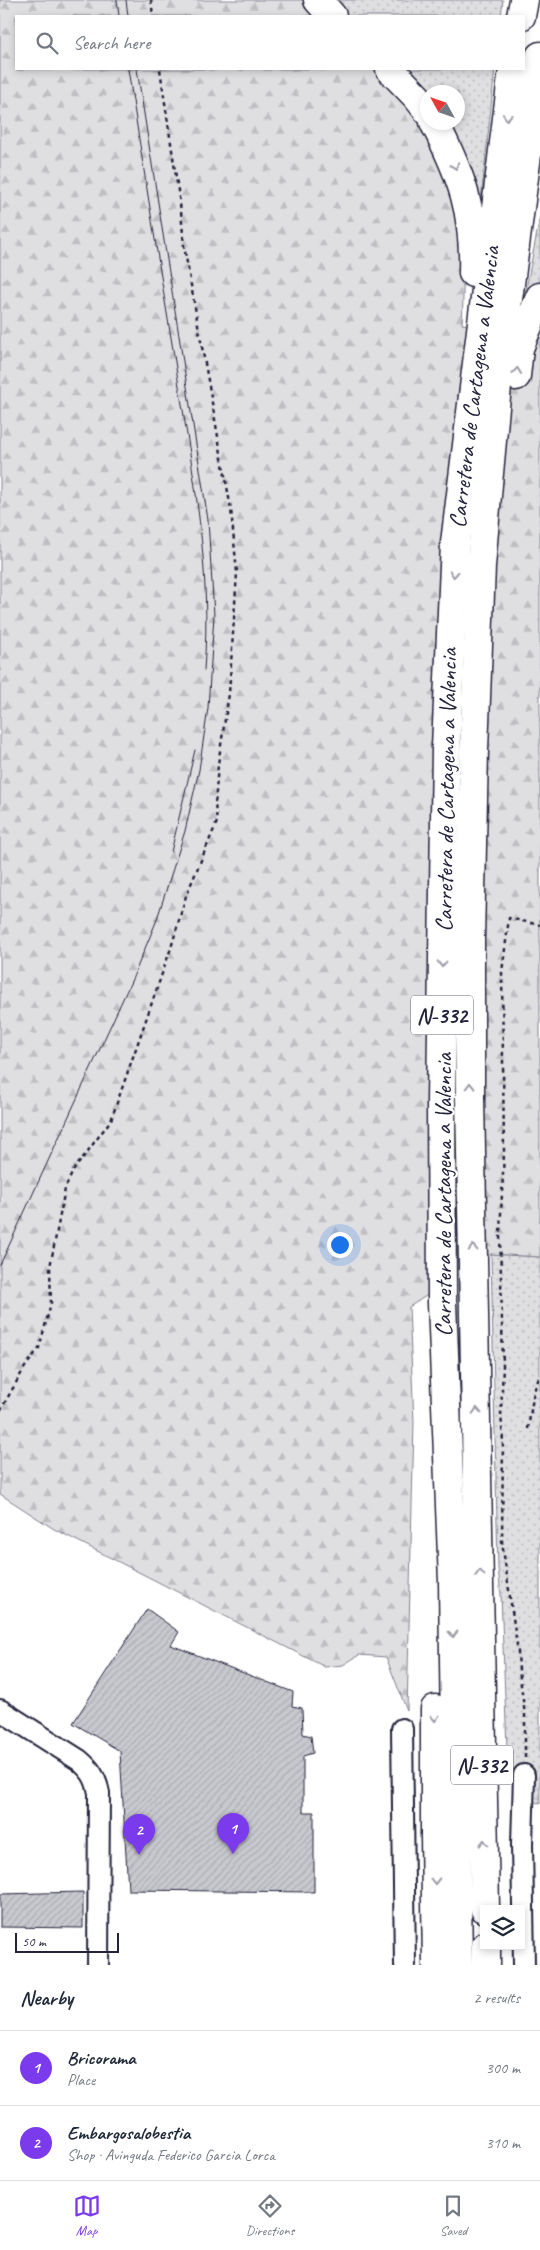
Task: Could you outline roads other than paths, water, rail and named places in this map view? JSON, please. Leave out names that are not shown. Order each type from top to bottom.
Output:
[{"type":"highway","points":[[318,0],[331,15]]},
{"type":"highway","points":[[521,15],[524,0]]},
{"type":"highway","name":"Carretera de Cartagena a Valencia","points":[[485,1905],[470,1050],[474,750],[481,566],[498,375],[540,56]]},
{"type":"highway","points":[[391,70],[420,101]]},
{"type":"highway","name":"Carretera de Cartagena a Valencia","points":[[458,1965],[452,1582],[442,1303],[441,1102],[446,747],[455,544],[513,70]]},
{"type":"highway","points":[[438,130],[454,160],[467,198],[474,244],[469,345],[460,435],[455,544]]},
{"type":"highway","points":[[474,750],[519,348],[540,297]]},
{"type":"highway","points":[[437,1965],[435,1512],[432,1395],[442,1303]]},
{"type":"highway","points":[[486,1950],[486,1965]]},
{"type":"street","points":[[0,1710],[88,1767],[96,1778],[99,1793],[98,1965]]},
{"type":"street","points":[[402,1729],[405,1965]]},
{"type":"street","points":[[524,1775],[531,1847],[524,1965]]},
{"type":"tram line","points":[[117,0],[119,15]]},
{"type":"tram line","points":[[126,0],[128,15]]},
{"type":"tram line","points":[[128,70],[200,522],[205,596],[204,670]]},
{"type":"tram line","points":[[0,1265],[134,975],[156,922],[185,831],[199,770],[208,708],[214,615],[208,520],[137,70]]},
{"type":"tram line","points":[[171,852],[195,750]]},
{"type":"place","name":"Bricorama","points":[[233,1854]]},
{"type":"place","name":"Embargosalobestia","points":[[139,1855]]}]
